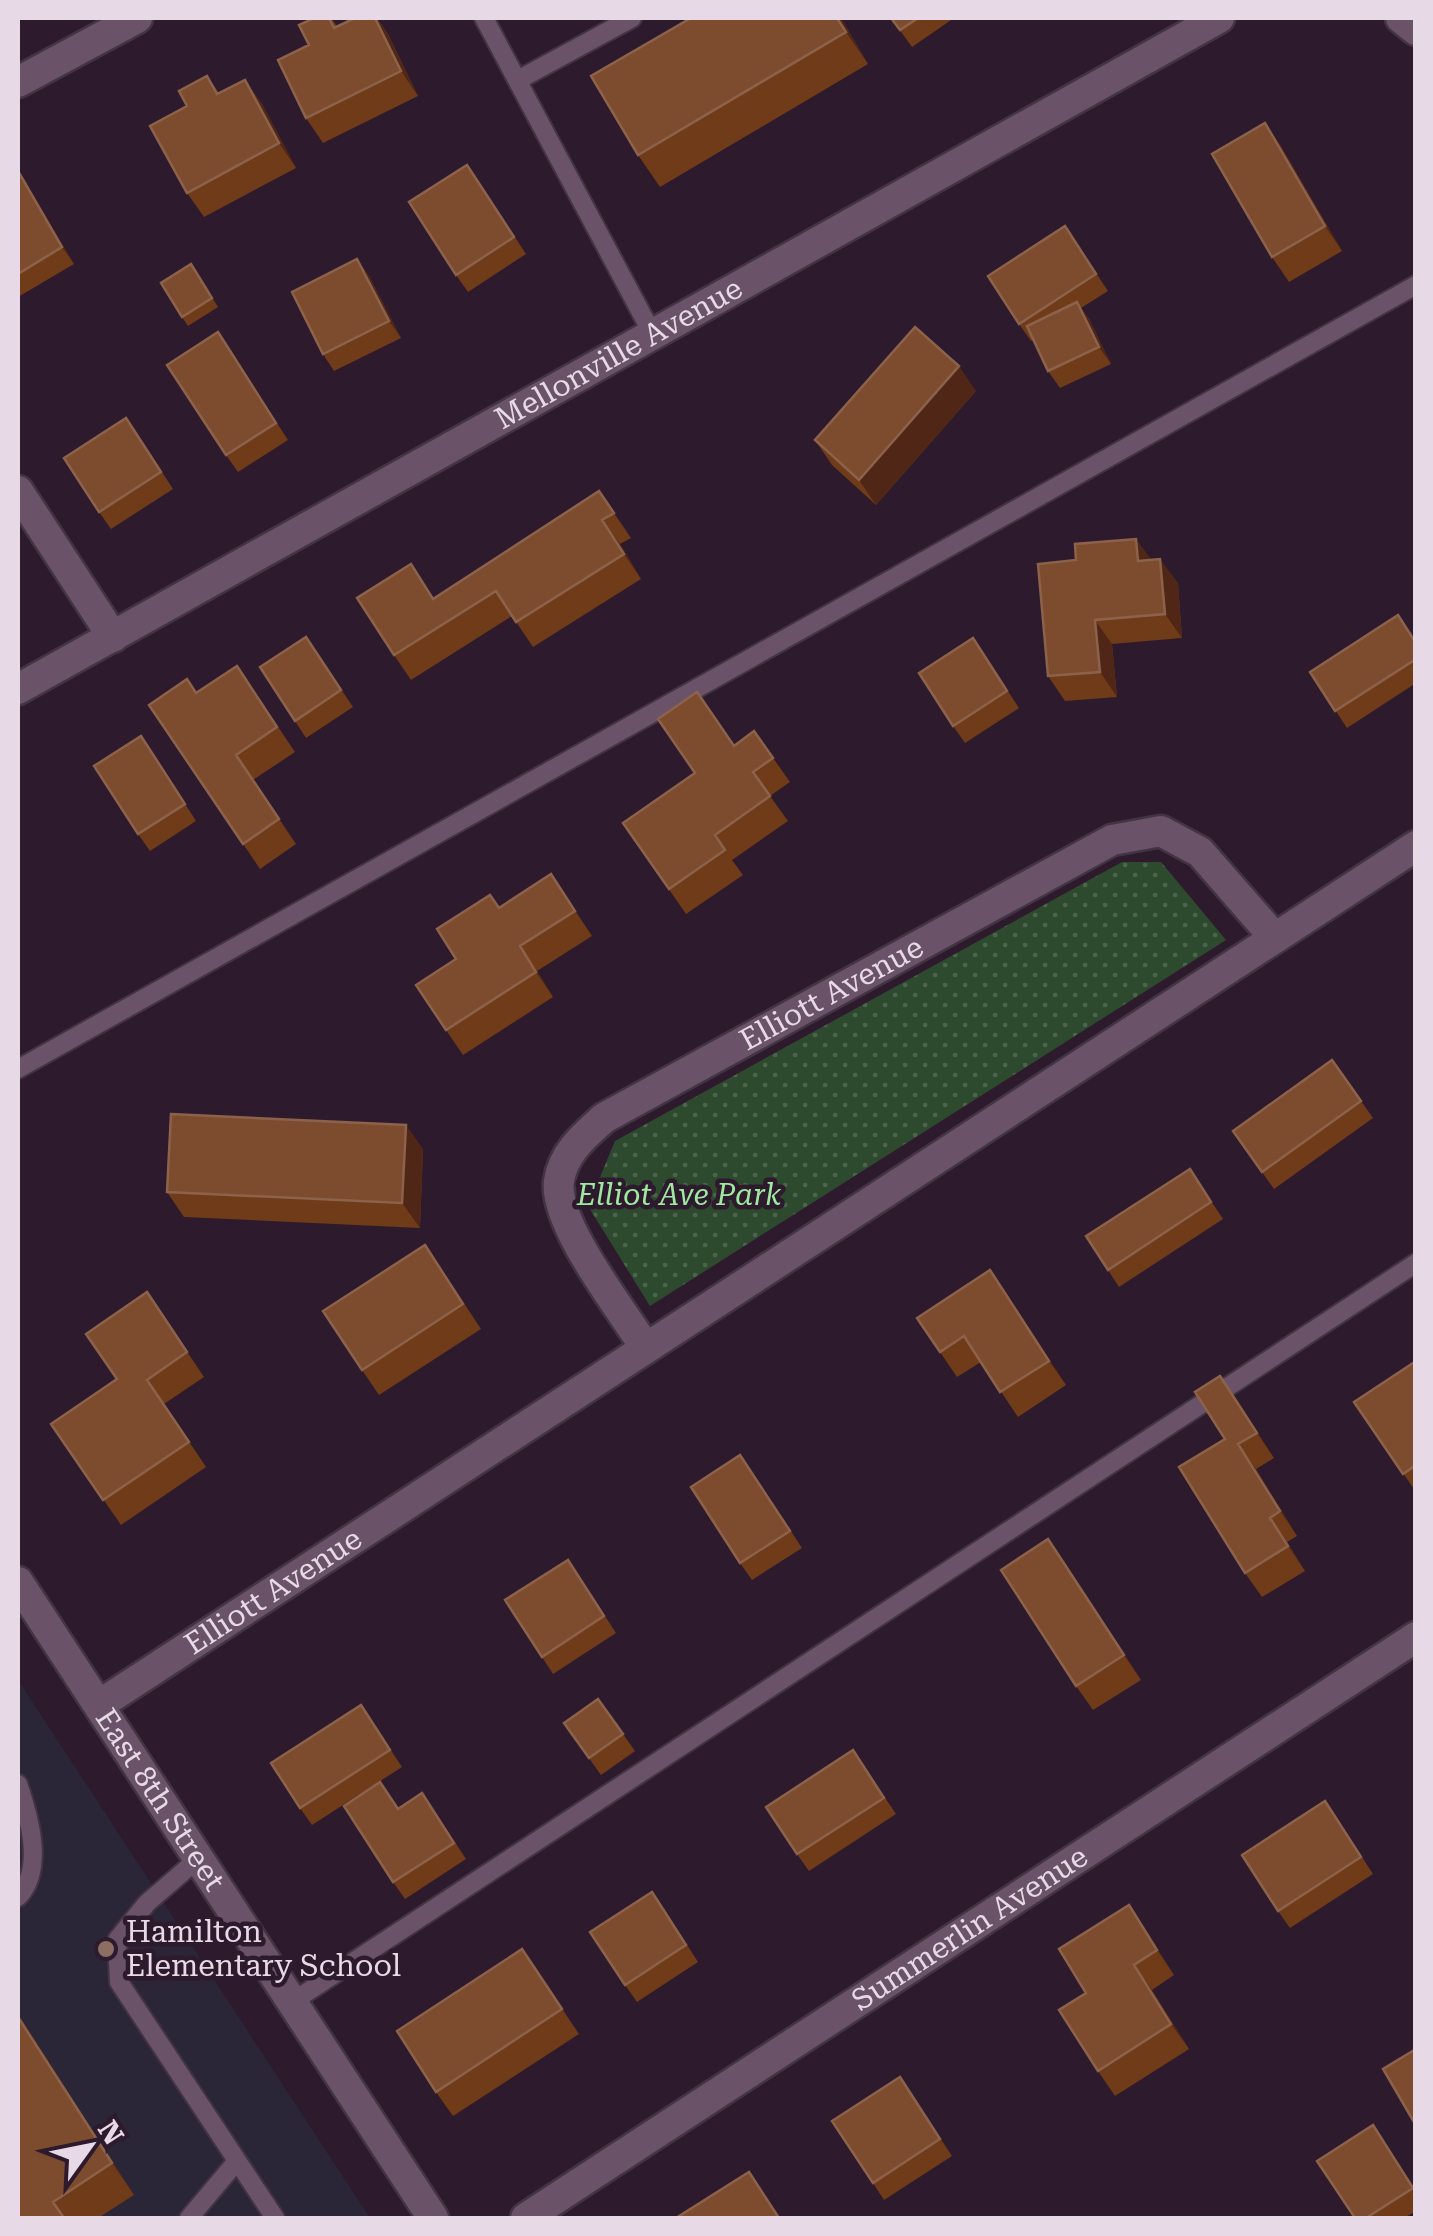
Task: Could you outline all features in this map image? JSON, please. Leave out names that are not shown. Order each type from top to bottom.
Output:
[{"type":"street","points":[[18,82],[137,18]]},
{"type":"street","name":"Mellonville Avenue","points":[[18,688],[1219,18]]},
{"type":"street","points":[[1401,18],[1416,30]]},
{"type":"street","points":[[18,491],[113,637]]},
{"type":"street","name":"Elliott Avenue","points":[[646,1347],[566,1224],[559,1182],[575,1144],[604,1118],[1112,840],[1160,831],[1200,852],[1274,937]]},
{"type":"street","name":"Elliott Avenue","points":[[99,1705],[1416,846]]},
{"type":"street","name":"East 8th Street","points":[[18,1582],[433,2218]]},
{"type":"street","name":"Summerlin Avenue","points":[[526,2218],[1416,1637]]},
{"type":"lane","points":[[484,18],[653,335]]},
{"type":"lane","points":[[518,80],[632,18]]},
{"type":"lane","points":[[18,1069],[1416,285]]},
{"type":"lane","points":[[292,2002],[1416,1264]]},
{"type":"lane","points":[[18,1784],[28,1813],[33,1859],[18,1898]]},
{"type":"lane","points":[[199,1858],[148,1904],[117,1940],[120,1982],[275,2218]]},
{"type":"lane","points":[[188,2218],[237,2161]]},
{"type":"shaded area","name":"Hamilton Elementary School","points":[[18,1680],[370,2218],[18,2218]]},
{"type":"green space","name":"Elliot Ave Park","points":[[1122,862],[1161,862],[1226,940],[650,1306],[588,1206],[615,1141]]},
{"type":"building","points":[[314,18],[329,18],[334,28],[355,18],[375,18],[401,71],[306,118],[278,60],[309,45],[299,25]]},
{"type":"building","points":[[691,18],[837,18],[846,32],[638,155],[591,76]]},
{"type":"building","points":[[891,18],[918,18],[900,30]]},
{"type":"building","points":[[207,76],[217,94],[245,80],[279,143],[187,193],[150,126],[187,106],[179,91]]},
{"type":"building","points":[[1265,123],[1325,226],[1272,257],[1212,154]]},
{"type":"building","points":[[467,165],[514,237],[456,275],[409,202]]},
{"type":"building","points":[[18,171],[62,247],[18,274]]},
{"type":"building","points":[[1065,226],[1096,274],[1019,324],[988,276]]},
{"type":"building","points":[[357,259],[389,321],[323,354],[292,292]]},
{"type":"building","points":[[191,264],[212,298],[182,317],[161,283]]},
{"type":"building","points":[[1077,302],[1099,347],[1048,371],[1027,326]]},
{"type":"building","points":[[915,327],[959,366],[859,480],[815,440]]},
{"type":"building","points":[[218,332],[276,423],[226,455],[167,365]]},
{"type":"building","points":[[126,418],[161,472],[99,512],[64,458]]},
{"type":"building","points":[[599,491],[614,513],[602,520],[624,554],[516,622],[496,591],[394,655],[357,598],[411,564],[433,599]]},
{"type":"building","points":[[1136,539],[1138,561],[1160,559],[1165,614],[1095,620],[1100,672],[1048,676],[1038,564],[1076,560],[1075,544]]},
{"type":"building","points":[[1398,615],[1416,643],[1416,659],[1335,711],[1310,672]]},
{"type":"building","points":[[306,637],[341,690],[295,721],[260,667]]},
{"type":"building","points":[[973,638],[1007,691],[953,726],[919,673]]},
{"type":"building","points":[[237,666],[277,727],[236,755],[279,819],[243,844],[149,705],[187,679],[196,693]]},
{"type":"building","points":[[697,692],[734,746],[754,731],[773,758],[753,772],[770,796],[715,835],[725,850],[669,889],[623,823],[695,773],[658,719]]},
{"type":"building","points":[[141,736],[185,804],[138,834],[94,766]]},
{"type":"building","points":[[551,874],[575,911],[520,946],[536,972],[446,1030],[416,985],[456,959],[437,929],[490,895],[499,908]]},
{"type":"building","points":[[1332,1060],[1361,1101],[1262,1172],[1233,1131]]},
{"type":"building","points":[[171,1114],[406,1125],[402,1203],[167,1192]]},
{"type":"building","points":[[1190,1169],[1211,1202],[1108,1270],[1086,1236]]},
{"type":"building","points":[[425,1245],[463,1304],[362,1370],[323,1311]]},
{"type":"building","points":[[990,1270],[1049,1361],[1000,1392],[964,1336],[940,1352],[917,1318]]},
{"type":"building","points":[[147,1292],[187,1352],[147,1380],[189,1442],[103,1500],[51,1424],[117,1379],[86,1334]]},
{"type":"building","points":[[1416,1361],[1416,1465],[1403,1474],[1354,1402]]},
{"type":"building","points":[[1220,1376],[1257,1433],[1238,1444],[1280,1511],[1270,1518],[1288,1546],[1245,1573],[1179,1467],[1225,1439],[1195,1392]]},
{"type":"building","points":[[740,1455],[790,1531],[740,1563],[691,1487]]},
{"type":"building","points":[[1048,1539],[1124,1655],[1076,1686],[1001,1570]]},
{"type":"building","points":[[568,1560],[604,1616],[542,1657],[505,1600]]},
{"type":"building","points":[[598,1699],[623,1734],[589,1758],[564,1723]]},
{"type":"building","points":[[361,1705],[390,1750],[300,1808],[271,1763]]},
{"type":"building","points":[[853,1750],[884,1798],[797,1854],[766,1807]]},
{"type":"building","points":[[380,1782],[398,1809],[422,1793],[454,1843],[393,1882],[344,1806]]},
{"type":"building","points":[[1325,1801],[1361,1857],[1278,1911],[1242,1855]]},
{"type":"building","points":[[652,1892],[686,1945],[625,1985],[590,1932]]},
{"type":"building","points":[[1129,1905],[1157,1950],[1134,1965],[1171,2024],[1098,2071],[1059,2010],[1086,1993],[1059,1949]]},
{"type":"building","points":[[522,1949],[562,2009],[436,2092],[397,2031]]},
{"type":"building","points":[[18,2017],[112,2163],[53,2202],[64,2218],[18,2218]]},
{"type":"building","points":[[1416,2049],[1416,2121],[1414,2122],[1383,2069]]},
{"type":"building","points":[[900,2077],[940,2139],[873,2183],[832,2121]]},
{"type":"building","points":[[1373,2125],[1413,2188],[1366,2218],[1355,2218],[1317,2161]]},
{"type":"building","points":[[749,2172],[779,2218],[676,2218]]},
{"type":"place","name":"Hamilton Elementary School","points":[[106,1949]]}]
